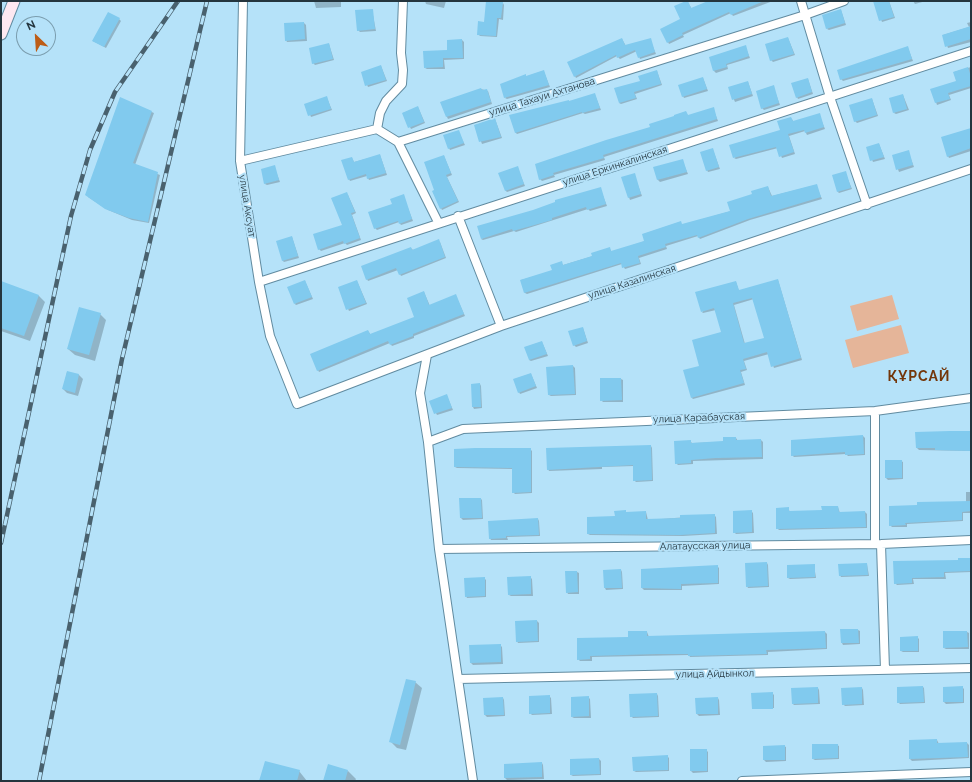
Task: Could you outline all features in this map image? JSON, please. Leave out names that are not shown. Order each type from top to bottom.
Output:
[{"type":"main road","points":[[1,34],[14,1]]},
{"type":"street","name":"улица Аксуат","points":[[243,1],[240,162],[258,282],[270,336],[297,404]]},
{"type":"street","points":[[377,128],[380,113],[386,101],[402,84],[403,70],[401,53],[403,1]]},
{"type":"street","points":[[801,1],[830,97],[867,205]]},
{"type":"street","name":"улица Тахауи Ахтанова","points":[[398,142],[805,15],[844,1]]},
{"type":"street","name":"улица Еркинкалинская","points":[[258,282],[438,222],[971,51]]},
{"type":"street","points":[[240,162],[377,128],[398,142],[438,222]]},
{"type":"street","name":"улица Казалинская","points":[[297,404],[501,326],[971,169]]},
{"type":"street","points":[[458,216],[501,326]]},
{"type":"street","points":[[427,355],[420,393],[428,442],[439,548],[473,781]]},
{"type":"street","name":"улица Карабауская","points":[[428,442],[463,428],[875,411],[971,398]]},
{"type":"street","points":[[875,411],[878,544],[885,670]]},
{"type":"street","name":"Алатаусская улица","points":[[439,548],[878,544],[971,540]]},
{"type":"street","name":"улица Айдынкол","points":[[458,679],[971,668]]},
{"type":"street","points":[[742,781],[971,772]]},
{"type":"shaded area","points":[[892,295],[899,319],[857,331],[850,306]]},
{"type":"shaded area","points":[[901,325],[909,353],[853,368],[845,340]]},
{"type":"building","points":[[486,1],[503,2],[501,18],[497,18],[496,36],[477,35],[478,21],[484,22]]},
{"type":"building","points":[[688,1],[691,8],[708,1],[764,1],[731,15],[729,12],[682,33],[683,35],[667,43],[660,29],[680,19],[674,6]]},
{"type":"building","points":[[873,1],[889,1],[894,17],[879,21]]},
{"type":"building","points":[[373,9],[375,29],[357,31],[355,10]]},
{"type":"building","points":[[841,9],[845,23],[826,29],[822,15]]},
{"type":"building","points":[[108,12],[120,18],[104,47],[92,41]]},
{"type":"building","points":[[304,22],[305,39],[285,41],[284,23]]},
{"type":"building","points":[[971,26],[971,39],[945,47],[942,35]]},
{"type":"building","points":[[788,37],[794,54],[770,61],[765,44]]},
{"type":"building","points":[[622,38],[625,45],[651,38],[655,52],[638,58],[635,50],[617,58],[616,55],[574,77],[567,62]]},
{"type":"building","points":[[462,39],[463,58],[443,58],[443,67],[424,68],[423,51],[447,50],[447,40]]},
{"type":"building","points":[[329,43],[333,59],[312,64],[309,48]]},
{"type":"building","points":[[746,45],[749,56],[726,64],[727,67],[713,71],[709,57]]},
{"type":"building","points":[[908,46],[912,59],[840,80],[837,70]]},
{"type":"building","points":[[381,65],[386,80],[365,86],[361,72]]},
{"type":"building","points":[[968,67],[971,77],[971,86],[948,93],[950,99],[935,103],[930,89],[956,81],[953,72]]},
{"type":"building","points":[[544,70],[549,85],[504,98],[500,84],[526,74],[526,76]]},
{"type":"building","points":[[657,70],[661,84],[634,92],[636,98],[619,103],[614,88],[640,81],[638,76]]},
{"type":"building","points":[[703,77],[707,89],[682,97],[678,85]]},
{"type":"building","points":[[808,78],[812,92],[796,98],[791,83]]},
{"type":"building","points":[[748,81],[752,94],[732,100],[728,87]]},
{"type":"building","points":[[774,85],[779,103],[761,109],[756,91]]},
{"type":"building","points":[[481,88],[482,90],[487,89],[491,102],[446,117],[440,102]]},
{"type":"building","points":[[595,93],[600,108],[582,112],[515,133],[509,115],[569,101]]},
{"type":"building","points":[[903,94],[907,109],[893,113],[889,98]]},
{"type":"building","points":[[327,96],[331,109],[308,116],[304,104]]},
{"type":"building","points":[[120,97],[152,111],[133,163],[158,172],[148,222],[129,218],[105,209],[85,195]]},
{"type":"building","points":[[872,98],[877,115],[854,122],[849,105]]},
{"type":"building","points":[[418,106],[424,122],[408,128],[402,113]]},
{"type":"building","points":[[714,107],[717,119],[603,155],[604,158],[553,173],[554,175],[539,180],[535,164],[650,127],[649,124],[686,111],[688,115]]},
{"type":"building","points":[[820,113],[824,127],[805,133],[804,130],[788,134],[794,152],[779,157],[776,147],[733,158],[729,145],[780,130],[777,121],[791,117],[793,121]]},
{"type":"building","points":[[495,118],[501,137],[479,142],[474,125]]},
{"type":"building","points":[[971,128],[971,148],[947,157],[941,137]]},
{"type":"building","points":[[459,130],[464,143],[448,149],[443,135]]},
{"type":"building","points":[[879,143],[884,157],[870,161],[866,147]]},
{"type":"building","points":[[713,148],[719,167],[706,171],[700,152]]},
{"type":"building","points":[[909,150],[913,165],[896,170],[892,155]]},
{"type":"building","points":[[380,154],[386,173],[367,179],[366,174],[348,180],[341,160],[352,157],[354,162]]},
{"type":"building","points":[[444,155],[451,173],[446,175],[458,201],[440,209],[432,191],[434,190],[424,162]]},
{"type":"building","points":[[683,159],[687,172],[657,180],[653,167]]},
{"type":"building","points":[[275,165],[279,180],[264,184],[261,169]]},
{"type":"building","points":[[518,166],[524,184],[505,191],[498,173]]},
{"type":"building","points":[[846,171],[851,188],[837,192],[832,175]]},
{"type":"building","points":[[635,173],[641,194],[628,198],[621,177]]},
{"type":"building","points":[[817,184],[821,197],[748,219],[698,238],[697,235],[665,244],[666,247],[638,256],[640,263],[622,268],[621,263],[524,293],[520,280],[552,270],[550,265],[562,261],[563,265],[592,256],[591,253],[610,247],[611,251],[644,241],[642,234],[681,221],[682,224],[730,211],[727,202],[752,194],[751,191],[768,186],[771,196]]},
{"type":"building","points":[[601,187],[606,204],[587,210],[586,207],[552,218],[552,220],[513,231],[512,229],[481,239],[477,226],[533,210],[555,202],[555,200]]},
{"type":"building","points":[[347,192],[355,212],[351,213],[360,238],[344,244],[343,241],[318,250],[313,234],[342,225],[331,198]]},
{"type":"building","points":[[404,194],[412,219],[399,224],[398,221],[374,229],[368,212],[392,204],[390,199]]},
{"type":"building","points":[[292,236],[298,256],[282,261],[276,241]]},
{"type":"building","points":[[439,239],[445,257],[399,275],[396,268],[366,280],[361,266],[411,247],[412,250]]},
{"type":"building","points":[[778,279],[801,358],[771,367],[767,352],[743,359],[746,369],[740,370],[744,383],[691,398],[683,370],[699,366],[692,340],[721,332],[714,308],[701,312],[695,292],[736,281],[739,290]],"holes":[[[752,298],[764,338],[744,343],[733,303]]]},
{"type":"building","points":[[305,280],[312,297],[294,304],[287,287]]},
{"type":"building","points":[[357,280],[366,303],[346,310],[338,287]]},
{"type":"building","points":[[1,281],[39,295],[24,336],[1,328]]},
{"type":"building","points":[[424,291],[429,305],[456,294],[464,314],[413,334],[413,336],[390,345],[388,341],[317,371],[310,354],[368,330],[370,334],[414,317],[407,298]]},
{"type":"building","points":[[79,307],[101,313],[89,355],[67,349]]},
{"type":"building","points":[[583,327],[587,341],[573,346],[568,331]]},
{"type":"building","points":[[542,341],[547,354],[529,360],[524,347]]},
{"type":"building","points":[[573,365],[575,394],[548,395],[546,367]]},
{"type":"building","points":[[67,371],[79,374],[75,393],[62,389]]},
{"type":"building","points":[[531,373],[536,386],[518,393],[513,379]]},
{"type":"building","points":[[600,378],[621,378],[622,400],[600,401]]},
{"type":"building","points":[[480,383],[481,407],[472,407],[471,384]]},
{"type":"building","points":[[447,394],[452,408],[434,414],[429,401]]},
{"type":"building","points":[[971,431],[971,451],[916,448],[915,432]]},
{"type":"building","points":[[863,435],[864,454],[845,455],[845,452],[791,456],[791,440]]},
{"type":"building","points":[[723,437],[736,437],[736,440],[761,439],[762,457],[715,458],[691,460],[691,463],[675,464],[674,441],[691,440],[691,443],[723,441]]},
{"type":"building","points":[[651,445],[652,480],[633,481],[633,465],[547,470],[546,448]]},
{"type":"building","points":[[531,448],[531,492],[512,493],[512,468],[454,467],[454,449]]},
{"type":"building","points":[[885,460],[902,460],[902,478],[885,478]]},
{"type":"building","points":[[459,498],[481,498],[482,518],[460,518]]},
{"type":"building","points":[[971,501],[971,511],[962,512],[962,520],[905,523],[906,525],[889,526],[889,506],[917,505],[917,502]]},
{"type":"building","points":[[821,506],[838,506],[839,512],[865,511],[866,527],[776,529],[776,508],[789,507],[789,511],[822,510]]},
{"type":"building","points":[[626,510],[626,512],[646,511],[646,519],[680,518],[680,515],[715,514],[715,533],[680,535],[587,534],[587,517],[615,516],[614,511]]},
{"type":"building","points":[[752,510],[752,532],[733,533],[733,511]]},
{"type":"building","points":[[538,518],[539,535],[506,536],[506,538],[489,539],[488,521]]},
{"type":"building","points":[[958,558],[971,558],[971,571],[944,572],[944,577],[912,578],[912,583],[894,584],[893,561],[958,560]]},
{"type":"building","points":[[767,562],[768,586],[746,587],[745,563]]},
{"type":"building","points":[[867,563],[868,575],[839,576],[838,564]]},
{"type":"building","points":[[815,564],[815,577],[787,578],[787,565]]},
{"type":"building","points":[[718,565],[718,583],[681,584],[681,589],[641,588],[641,569]]},
{"type":"building","points":[[621,569],[622,588],[604,588],[603,570]]},
{"type":"building","points":[[565,571],[577,571],[578,592],[566,593]]},
{"type":"building","points":[[531,576],[531,594],[508,595],[507,577]]},
{"type":"building","points":[[485,577],[485,596],[465,597],[464,578]]},
{"type":"building","points":[[537,620],[538,641],[516,642],[515,621]]},
{"type":"building","points":[[840,629],[858,629],[859,643],[841,643]]},
{"type":"building","points":[[628,631],[647,631],[647,636],[825,631],[826,648],[766,650],[767,654],[688,656],[688,654],[656,654],[590,656],[590,659],[577,660],[577,638],[628,637]]},
{"type":"building","points":[[943,631],[967,631],[968,647],[943,648]]},
{"type":"building","points":[[918,636],[918,651],[900,651],[900,637]]},
{"type":"building","points":[[501,644],[501,662],[470,663],[469,645]]},
{"type":"building","points":[[406,679],[416,681],[400,745],[389,742]]},
{"type":"building","points":[[923,686],[924,702],[897,703],[897,687]]},
{"type":"building","points":[[963,686],[963,702],[943,702],[943,687]]},
{"type":"building","points":[[818,687],[818,703],[792,704],[791,688]]},
{"type":"building","points":[[862,687],[862,704],[842,705],[841,688]]},
{"type":"building","points":[[773,692],[773,709],[752,709],[751,693]]},
{"type":"building","points":[[657,693],[658,716],[630,717],[629,694]]},
{"type":"building","points":[[550,695],[550,713],[529,714],[529,696]]},
{"type":"building","points":[[589,696],[589,716],[571,717],[571,697]]},
{"type":"building","points":[[503,697],[504,715],[484,715],[483,698]]},
{"type":"building","points":[[718,697],[718,714],[696,714],[695,698]]},
{"type":"building","points":[[937,739],[937,743],[967,742],[968,757],[909,759],[909,740]]},
{"type":"building","points":[[812,744],[838,744],[838,758],[812,759]]},
{"type":"building","points":[[785,745],[785,760],[763,760],[763,746]]},
{"type":"building","points":[[690,749],[707,749],[707,771],[690,771]]},
{"type":"building","points":[[668,755],[668,770],[633,771],[632,757]]},
{"type":"building","points":[[599,758],[600,774],[570,775],[570,759]]},
{"type":"building","points":[[265,761],[300,770],[297,781],[259,781]]},
{"type":"building","points":[[542,762],[542,777],[504,778],[504,764]]},
{"type":"building","points":[[328,764],[348,770],[345,781],[323,781]]},
{"type":"railway","points":[[1,543],[71,216],[90,150],[115,92],[178,1]]},
{"type":"railway","points":[[39,781],[122,359],[207,1]]},
{"type":"district","name":"ҚҰРСАЙ","points":[[919,377]]}]
